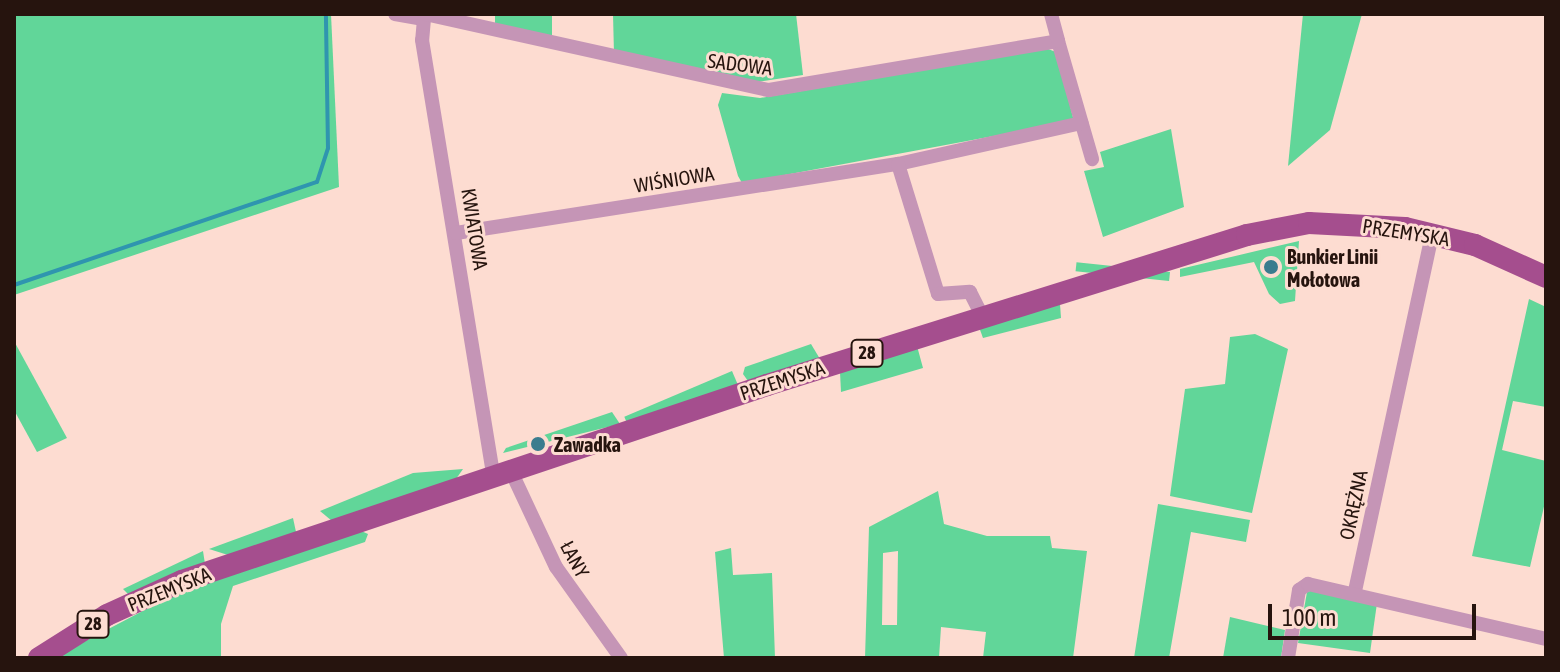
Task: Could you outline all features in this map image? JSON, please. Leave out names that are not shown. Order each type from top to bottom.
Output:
[{"type":"main road","name":"PRZEMYSKA","points":[[39,658],[107,615],[182,581],[502,472],[982,316],[1271,230],[1367,223],[1432,234],[1500,254],[1546,277]]},
{"type":"street","points":[[395,14],[424,16]]},
{"type":"street","points":[[1051,14],[1092,159]]},
{"type":"street","name":"SADOWA","points":[[424,16],[769,90],[1058,41]]},
{"type":"street","name":"KWIATOWA","points":[[424,16],[422,40],[502,472]]},
{"type":"street","name":"WIŚNIOWA","points":[[456,233],[898,164],[1081,123]]},
{"type":"street","points":[[898,164],[938,294],[970,292],[982,316]]},
{"type":"street","name":"OKRĘŻNA","points":[[1355,591],[1432,234]]},
{"type":"street","name":"ŁANY","points":[[502,472],[556,567],[621,658]]},
{"type":"street","points":[[1288,658],[1299,590],[1325,584],[1546,639]]},
{"type":"green space","points":[[14,14],[331,14],[339,187],[14,295]]},
{"type":"green space","points":[[495,14],[552,14],[552,40],[495,23]]},
{"type":"green space","points":[[613,14],[796,14],[803,75],[745,84],[614,54]]},
{"type":"green space","points":[[1303,14],[1362,14],[1330,130],[1288,166]]},
{"type":"green space","points":[[1048,49],[1056,52],[1074,121],[742,183],[738,176],[718,105],[722,93],[760,98]]},
{"type":"green space","points":[[1171,129],[1184,207],[1103,237],[1084,171],[1104,167],[1100,152]]},
{"type":"green space","points":[[1299,241],[1295,301],[1280,304],[1269,294],[1254,262],[1180,277],[1180,269]]},
{"type":"green space","points":[[1077,262],[1170,272],[1169,281],[1076,271]]},
{"type":"green space","points":[[1529,299],[1546,307],[1546,407],[1513,401],[1502,450],[1546,461],[1546,498],[1530,567],[1472,556]]},
{"type":"green space","points":[[1060,304],[1061,318],[983,338],[979,327]]},
{"type":"green space","points":[[1255,334],[1288,349],[1252,513],[1170,496],[1185,389],[1225,384],[1230,337]]},
{"type":"green space","points":[[14,341],[67,438],[37,452],[14,410]]},
{"type":"green space","points":[[811,344],[820,359],[748,381],[743,374],[745,367]]},
{"type":"green space","points":[[917,346],[923,368],[841,392],[840,372]]},
{"type":"green space","points":[[732,371],[738,385],[630,431],[624,417]]},
{"type":"green space","points":[[612,412],[620,424],[503,453],[506,448]]},
{"type":"green space","points":[[463,469],[456,479],[332,521],[320,511],[413,473]]},
{"type":"green space","points":[[938,491],[944,524],[987,536],[1050,536],[1052,548],[1087,551],[1073,658],[983,658],[986,632],[941,627],[939,658],[865,658],[869,527]],"holes":[[[898,551],[897,625],[882,625],[883,553]]]},
{"type":"green space","points":[[1158,504],[1250,520],[1246,542],[1191,532],[1169,658],[1134,658]]},
{"type":"green space","points":[[293,518],[296,532],[228,555],[209,549]]},
{"type":"green space","points":[[359,530],[368,534],[365,542],[233,586],[221,624],[221,658],[53,658],[179,592]]},
{"type":"green space","points":[[731,548],[733,575],[772,573],[775,658],[724,658],[715,552]]},
{"type":"green space","points":[[203,551],[205,564],[130,596],[123,589]]},
{"type":"green space","points":[[1319,588],[1377,603],[1370,653],[1298,643],[1307,592]]},
{"type":"green space","points":[[1230,617],[1285,630],[1281,658],[1223,658]]},
{"type":"waterway","points":[[14,285],[317,182],[328,148],[326,14]]},
{"type":"place","name":"Bunkier Linii Mołotowa","points":[[1271,267]]},
{"type":"place","name":"Zawadka","points":[[538,444]]}]
